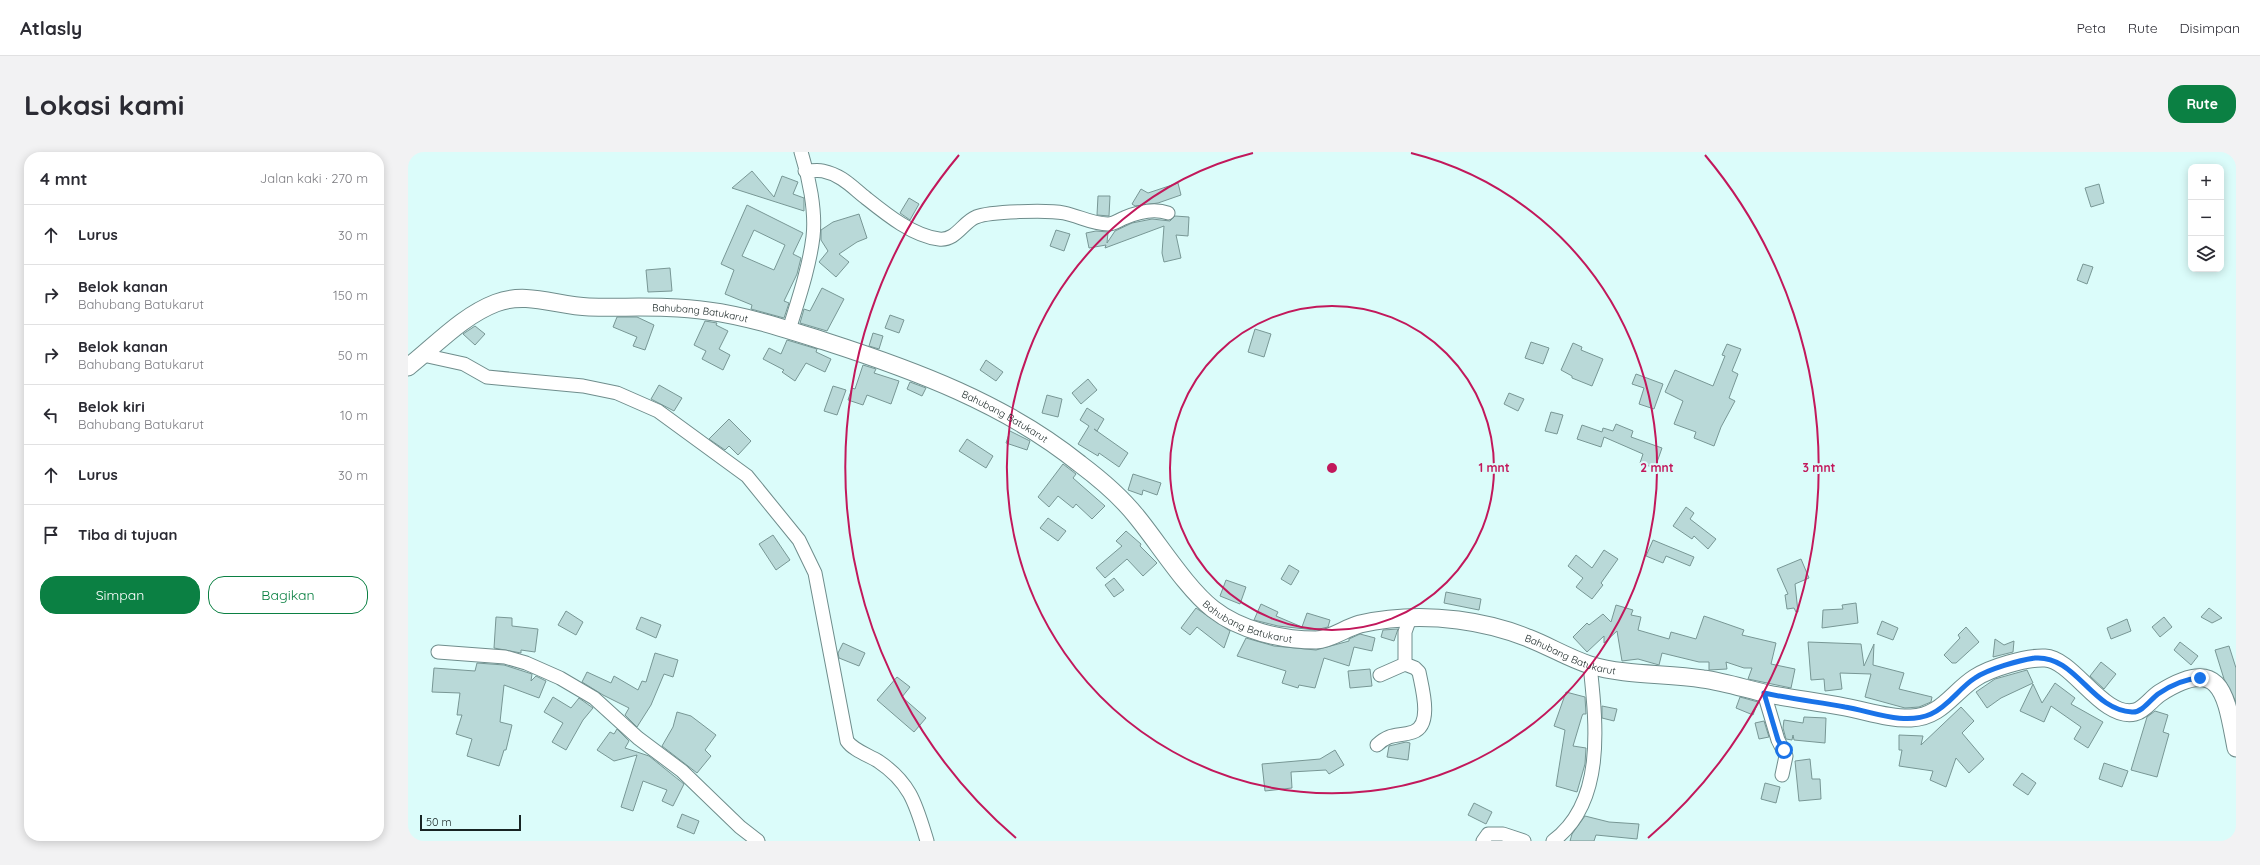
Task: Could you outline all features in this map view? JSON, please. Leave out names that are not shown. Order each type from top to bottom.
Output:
[{"type":"street","points":[[789,330],[803,284],[813,238],[813,220],[801,152]]},
{"type":"street","points":[[805,171],[822,170],[834,174],[850,182],[865,198],[901,224],[938,239],[945,240],[954,235],[977,216],[994,214],[1062,213],[1086,221],[1108,224],[1137,213],[1156,210],[1168,212]]},
{"type":"street","name":"Bahubang Batukarut","points":[[408,367],[468,318],[497,302],[516,298],[538,299],[586,307],[674,307],[741,317],[789,330],[910,370],[992,407],[1060,448],[1084,466],[1135,514],[1202,598],[1213,609],[1248,628],[1285,637],[1324,640],[1361,624],[1410,618],[1458,620],[1490,626],[1527,637],[1590,665],[1610,669],[1701,678],[1764,693],[1898,718],[1923,717],[1940,708],[1975,678],[1987,672],[2034,658],[2047,658],[2063,664],[2093,694],[2106,703],[2122,710],[2136,712],[2150,700],[2172,685],[2192,678],[2209,679],[2220,686],[2227,706],[2236,748]]},
{"type":"street","points":[[423,355],[464,364],[487,377],[583,386],[617,393],[658,411],[747,476],[798,540],[815,573],[847,741],[899,777],[913,797],[927,841]]},
{"type":"street","points":[[1405,664],[1405,632],[1410,618]]},
{"type":"street","points":[[438,652],[504,657],[526,663],[560,678],[594,698],[638,738],[682,771],[740,827],[758,841]]},
{"type":"street","points":[[1377,745],[1391,735],[1413,732],[1424,721],[1426,713],[1419,672],[1415,668],[1405,664],[1380,675]]},
{"type":"street","points":[[1553,841],[1562,835],[1584,801],[1592,778],[1594,705],[1590,665]]},
{"type":"street","points":[[1764,693],[1778,740],[1786,756],[1782,775]]},
{"type":"street","points":[[1483,841],[1488,834],[1496,833],[1524,841]]},
{"type":"building","points":[[752,171],[774,197],[782,176],[798,182],[793,194],[804,198],[804,211],[732,188]]},
{"type":"building","points":[[1178,183],[1181,195],[1158,203],[1135,206],[1132,204],[1141,189],[1148,193]]},
{"type":"building","points":[[2099,184],[2104,203],[2091,207],[2085,188]]},
{"type":"building","points":[[1098,196],[1110,196],[1109,216],[1097,215]]},
{"type":"building","points":[[909,198],[919,204],[910,220],[900,213]]},
{"type":"building","points":[[747,205],[803,233],[793,254],[801,258],[797,274],[784,301],[789,303],[784,318],[751,309],[752,305],[725,294],[734,270],[721,264]],"holes":[[[754,230],[785,245],[774,270],[742,256]]]},
{"type":"building","points":[[859,214],[867,238],[857,242],[839,254],[849,262],[836,277],[819,262],[828,251],[821,240],[821,230],[833,222]]},
{"type":"building","points":[[1175,216],[1189,217],[1188,236],[1176,235],[1181,258],[1164,262],[1162,253],[1164,226],[1105,248],[1106,245],[1089,248],[1086,233],[1096,231],[1108,232],[1107,243],[1115,231],[1132,223],[1152,219],[1170,221]]},
{"type":"building","points":[[1056,230],[1070,234],[1064,251],[1050,246]]},
{"type":"building","points":[[2083,264],[2093,267],[2087,284],[2077,280]]},
{"type":"building","points":[[670,268],[672,291],[648,292],[646,270]]},
{"type":"building","points":[[822,288],[844,299],[827,331],[800,323],[804,309],[810,311]]},
{"type":"building","points":[[890,315],[904,320],[899,333],[885,328]]},
{"type":"building","points":[[617,317],[637,317],[654,325],[645,350],[633,346],[637,337],[613,327]]},
{"type":"building","points":[[705,321],[717,323],[716,325],[728,331],[719,349],[730,355],[723,370],[702,359],[706,351],[694,345]]},
{"type":"building","points":[[475,326],[485,334],[475,345],[463,334]]},
{"type":"building","points":[[1255,329],[1271,334],[1264,357],[1248,352]]},
{"type":"building","points":[[873,333],[883,336],[879,349],[869,346]]},
{"type":"building","points":[[787,340],[817,349],[816,352],[831,359],[825,372],[806,363],[795,381],[782,372],[784,370],[763,359],[769,348],[781,354]]},
{"type":"building","points":[[1531,342],[1549,348],[1543,364],[1525,358]]},
{"type":"building","points":[[1573,343],[1582,347],[1581,350],[1603,359],[1592,386],[1572,378],[1572,376],[1561,370]]},
{"type":"building","points":[[1727,344],[1741,349],[1732,371],[1738,374],[1729,398],[1735,401],[1721,427],[1714,446],[1694,438],[1696,432],[1674,424],[1683,401],[1665,392],[1675,370],[1713,386],[1725,356],[1722,355]]},
{"type":"building","points":[[986,360],[1003,372],[996,381],[980,370]]},
{"type":"building","points":[[863,365],[876,369],[874,373],[899,381],[891,404],[867,395],[863,405],[848,400],[852,388],[855,389]]},
{"type":"building","points":[[1636,374],[1663,384],[1654,409],[1639,404],[1644,388],[1632,384]]},
{"type":"building","points":[[1088,379],[1097,390],[1081,404],[1072,393]]},
{"type":"building","points":[[910,382],[926,388],[922,396],[907,389]]},
{"type":"building","points":[[659,385],[682,398],[674,411],[651,399]]},
{"type":"building","points":[[833,386],[846,390],[837,415],[824,411]]},
{"type":"building","points":[[1509,393],[1524,399],[1518,411],[1504,404]]},
{"type":"building","points":[[1047,395],[1062,399],[1058,417],[1042,413]]},
{"type":"building","points":[[1087,408],[1104,419],[1097,431],[1094,429],[1128,453],[1119,467],[1099,453],[1098,456],[1078,444],[1089,426],[1080,420]]},
{"type":"building","points":[[1551,412],[1563,415],[1557,434],[1545,431]]},
{"type":"building","points":[[729,419],[751,441],[738,455],[729,446],[725,450],[709,439]]},
{"type":"building","points":[[1616,424],[1633,431],[1631,437],[1662,448],[1655,468],[1640,463],[1643,454],[1604,437],[1601,447],[1577,439],[1582,425],[1602,432],[1603,428],[1613,431]]},
{"type":"building","points":[[1010,431],[1030,441],[1027,450],[1006,443]]},
{"type":"building","points":[[967,439],[993,456],[986,468],[959,451]]},
{"type":"building","points":[[1063,464],[1076,474],[1073,478],[1105,506],[1092,519],[1076,504],[1073,508],[1058,496],[1049,507],[1038,497]]},
{"type":"building","points":[[1133,474],[1161,483],[1157,495],[1143,490],[1142,495],[1128,490]]},
{"type":"building","points":[[1686,507],[1694,513],[1690,519],[1716,539],[1708,549],[1694,536],[1692,539],[1673,526]]},
{"type":"building","points":[[1048,518],[1066,531],[1058,541],[1040,528]]},
{"type":"building","points":[[1126,531],[1141,544],[1140,546],[1157,563],[1143,576],[1127,559],[1105,578],[1096,568],[1122,546],[1116,541]]},
{"type":"building","points":[[773,535],[790,560],[776,570],[759,544]]},
{"type":"building","points":[[1653,540],[1694,557],[1690,566],[1666,556],[1663,563],[1646,556]]},
{"type":"building","points":[[1604,550],[1618,559],[1601,583],[1603,585],[1592,599],[1576,587],[1583,578],[1568,566],[1576,555],[1592,568]]},
{"type":"building","points":[[1801,559],[1809,578],[1795,584],[1798,612],[1796,612],[1794,608],[1787,609],[1785,595],[1788,594],[1777,569]]},
{"type":"building","points":[[1289,565],[1299,571],[1291,585],[1281,579]]},
{"type":"building","points":[[1114,578],[1124,590],[1114,597],[1105,585]]},
{"type":"building","points":[[1226,580],[1246,587],[1240,604],[1220,596]]},
{"type":"building","points":[[1446,592],[1481,599],[1479,610],[1444,603]]},
{"type":"building","points":[[1856,603],[1858,623],[1822,628],[1823,610],[1843,609],[1842,605]]},
{"type":"building","points":[[1261,604],[1278,612],[1276,616],[1302,627],[1307,613],[1330,620],[1328,627],[1315,630],[1278,626],[1254,620]]},
{"type":"building","points":[[1616,605],[1633,610],[1631,615],[1641,617],[1638,630],[1669,639],[1671,632],[1696,639],[1704,616],[1744,630],[1742,635],[1776,643],[1771,664],[1795,669],[1791,688],[1748,679],[1752,668],[1744,668],[1726,662],[1727,669],[1709,670],[1709,662],[1699,662],[1662,653],[1659,665],[1638,659],[1622,661],[1617,631],[1604,643],[1604,636],[1587,652],[1573,637],[1587,623],[1589,625],[1603,614],[1611,622]]},
{"type":"building","points":[[1196,608],[1230,631],[1224,648],[1197,627],[1190,635],[1181,628]]},
{"type":"building","points":[[2209,608],[2222,618],[2212,623],[2201,617]]},
{"type":"building","points":[[566,611],[583,622],[576,635],[558,625]]},
{"type":"building","points":[[496,617],[512,618],[512,626],[538,629],[535,652],[521,650],[521,653],[494,648]]},
{"type":"building","points":[[641,617],[661,625],[656,638],[636,629]]},
{"type":"building","points":[[2164,617],[2172,627],[2160,637],[2152,627]]},
{"type":"building","points":[[2127,619],[2131,631],[2111,639],[2107,628]]},
{"type":"building","points":[[1882,621],[1898,628],[1893,640],[1877,634]]},
{"type":"building","points":[[1966,627],[1979,642],[1956,663],[1952,663],[1944,655],[1960,638],[1958,635]]},
{"type":"building","points":[[1398,629],[1394,641],[1381,637],[1383,630]]},
{"type":"building","points":[[1360,634],[1375,638],[1372,651],[1354,647],[1349,666],[1324,658],[1315,688],[1299,685],[1298,688],[1282,683],[1286,671],[1237,656],[1246,638],[1274,646],[1316,650],[1349,641],[1349,639]]},
{"type":"building","points":[[1995,639],[2004,645],[2014,641],[2013,652],[1993,657]]},
{"type":"building","points":[[1808,642],[1861,644],[1864,666],[1874,644],[1873,665],[1904,673],[1899,689],[1932,697],[1931,702],[1919,707],[1905,708],[1865,697],[1871,674],[1840,673],[1842,689],[1825,691],[1824,679],[1811,680]]},
{"type":"building","points":[[2180,642],[2198,656],[2191,665],[2174,650]]},
{"type":"building","points":[[843,643],[865,653],[859,666],[839,658],[838,653]]},
{"type":"building","points":[[2229,646],[2236,668],[2236,702],[2224,679],[2215,650]]},
{"type":"building","points":[[655,653],[678,660],[673,677],[664,674],[651,705],[637,727],[625,715],[629,708],[603,695],[582,682],[587,672],[611,683],[614,676],[638,690],[642,681],[646,682]]},
{"type":"building","points":[[2101,662],[2116,674],[2104,689],[2090,676]]},
{"type":"building","points":[[477,663],[504,665],[532,674],[531,681],[536,676],[546,681],[539,698],[504,685],[500,722],[512,725],[506,750],[504,750],[499,766],[467,756],[472,739],[456,734],[462,715],[457,715],[460,693],[432,692],[434,668],[475,671]]},
{"type":"building","points":[[1370,669],[1372,686],[1350,688],[1348,671]]},
{"type":"building","points":[[2027,670],[2033,683],[2001,698],[1987,708],[1976,692],[1995,679]]},
{"type":"building","points":[[897,677],[910,687],[902,697],[926,718],[914,732],[877,700]]},
{"type":"building","points":[[2055,683],[2075,698],[2071,704],[2103,722],[2088,748],[2074,739],[2081,727],[2051,706],[2044,722],[2020,711],[2033,684],[2042,703]]},
{"type":"building","points":[[1566,692],[1585,697],[1586,714],[1583,714],[1582,716],[1573,746],[1586,748],[1585,764],[1577,792],[1556,786],[1565,730],[1554,726]]},
{"type":"building","points":[[553,697],[571,708],[579,698],[593,708],[583,720],[566,750],[552,742],[563,723],[544,712]]},
{"type":"building","points":[[1740,697],[1758,702],[1753,715],[1736,708]]},
{"type":"building","points":[[1602,706],[1617,709],[1614,721],[1602,718]]},
{"type":"building","points":[[1961,707],[1974,721],[1962,733],[1984,759],[1969,773],[1956,758],[1946,787],[1930,780],[1933,771],[1899,766],[1902,750],[1899,750],[1899,735],[1923,736],[1921,745]]},
{"type":"building","points":[[2155,711],[2168,715],[2163,732],[2169,734],[2157,777],[2131,770],[2147,717]]},
{"type":"building","points":[[677,712],[691,716],[716,735],[705,750],[711,756],[697,773],[662,746],[673,727]]},
{"type":"building","points":[[1804,717],[1826,718],[1825,743],[1794,740],[1793,735],[1792,740],[1786,739],[1783,728],[1784,720],[1803,723]]},
{"type":"building","points":[[1764,721],[1769,737],[1759,739],[1755,723]]},
{"type":"building","points":[[617,729],[629,741],[625,748],[649,756],[684,784],[673,806],[662,801],[667,790],[643,781],[633,811],[621,807],[637,755],[614,761],[597,750],[610,732],[614,734]]},
{"type":"building","points":[[1406,742],[1410,743],[1408,760],[1387,757],[1389,746]]},
{"type":"building","points":[[1335,750],[1344,765],[1329,774],[1326,770],[1291,772],[1292,788],[1265,791],[1262,764],[1320,759]]},
{"type":"building","points":[[1810,759],[1812,779],[1820,779],[1821,799],[1799,801],[1795,761]]},
{"type":"building","points":[[2104,763],[2128,771],[2122,787],[2099,779]]},
{"type":"building","points":[[2022,773],[2036,783],[2028,795],[2013,785]]},
{"type":"building","points":[[1765,783],[1780,787],[1776,803],[1761,799]]},
{"type":"building","points":[[1474,803],[1492,812],[1486,824],[1468,815]]},
{"type":"building","points":[[682,814],[699,821],[694,834],[677,827]]},
{"type":"building","points":[[1585,816],[1609,822],[1639,824],[1637,839],[1596,835],[1594,841],[1570,841],[1572,834]]},
{"type":"route","points":[[1784,750],[1778,740],[1764,693],[1806,702],[1846,707],[1898,718],[1923,717],[1940,708],[1975,678],[1987,672],[2034,658],[2047,658],[2063,664],[2093,694],[2106,703],[2122,710],[2136,712],[2159,693],[2172,685],[2192,678],[2200,678]]}]
